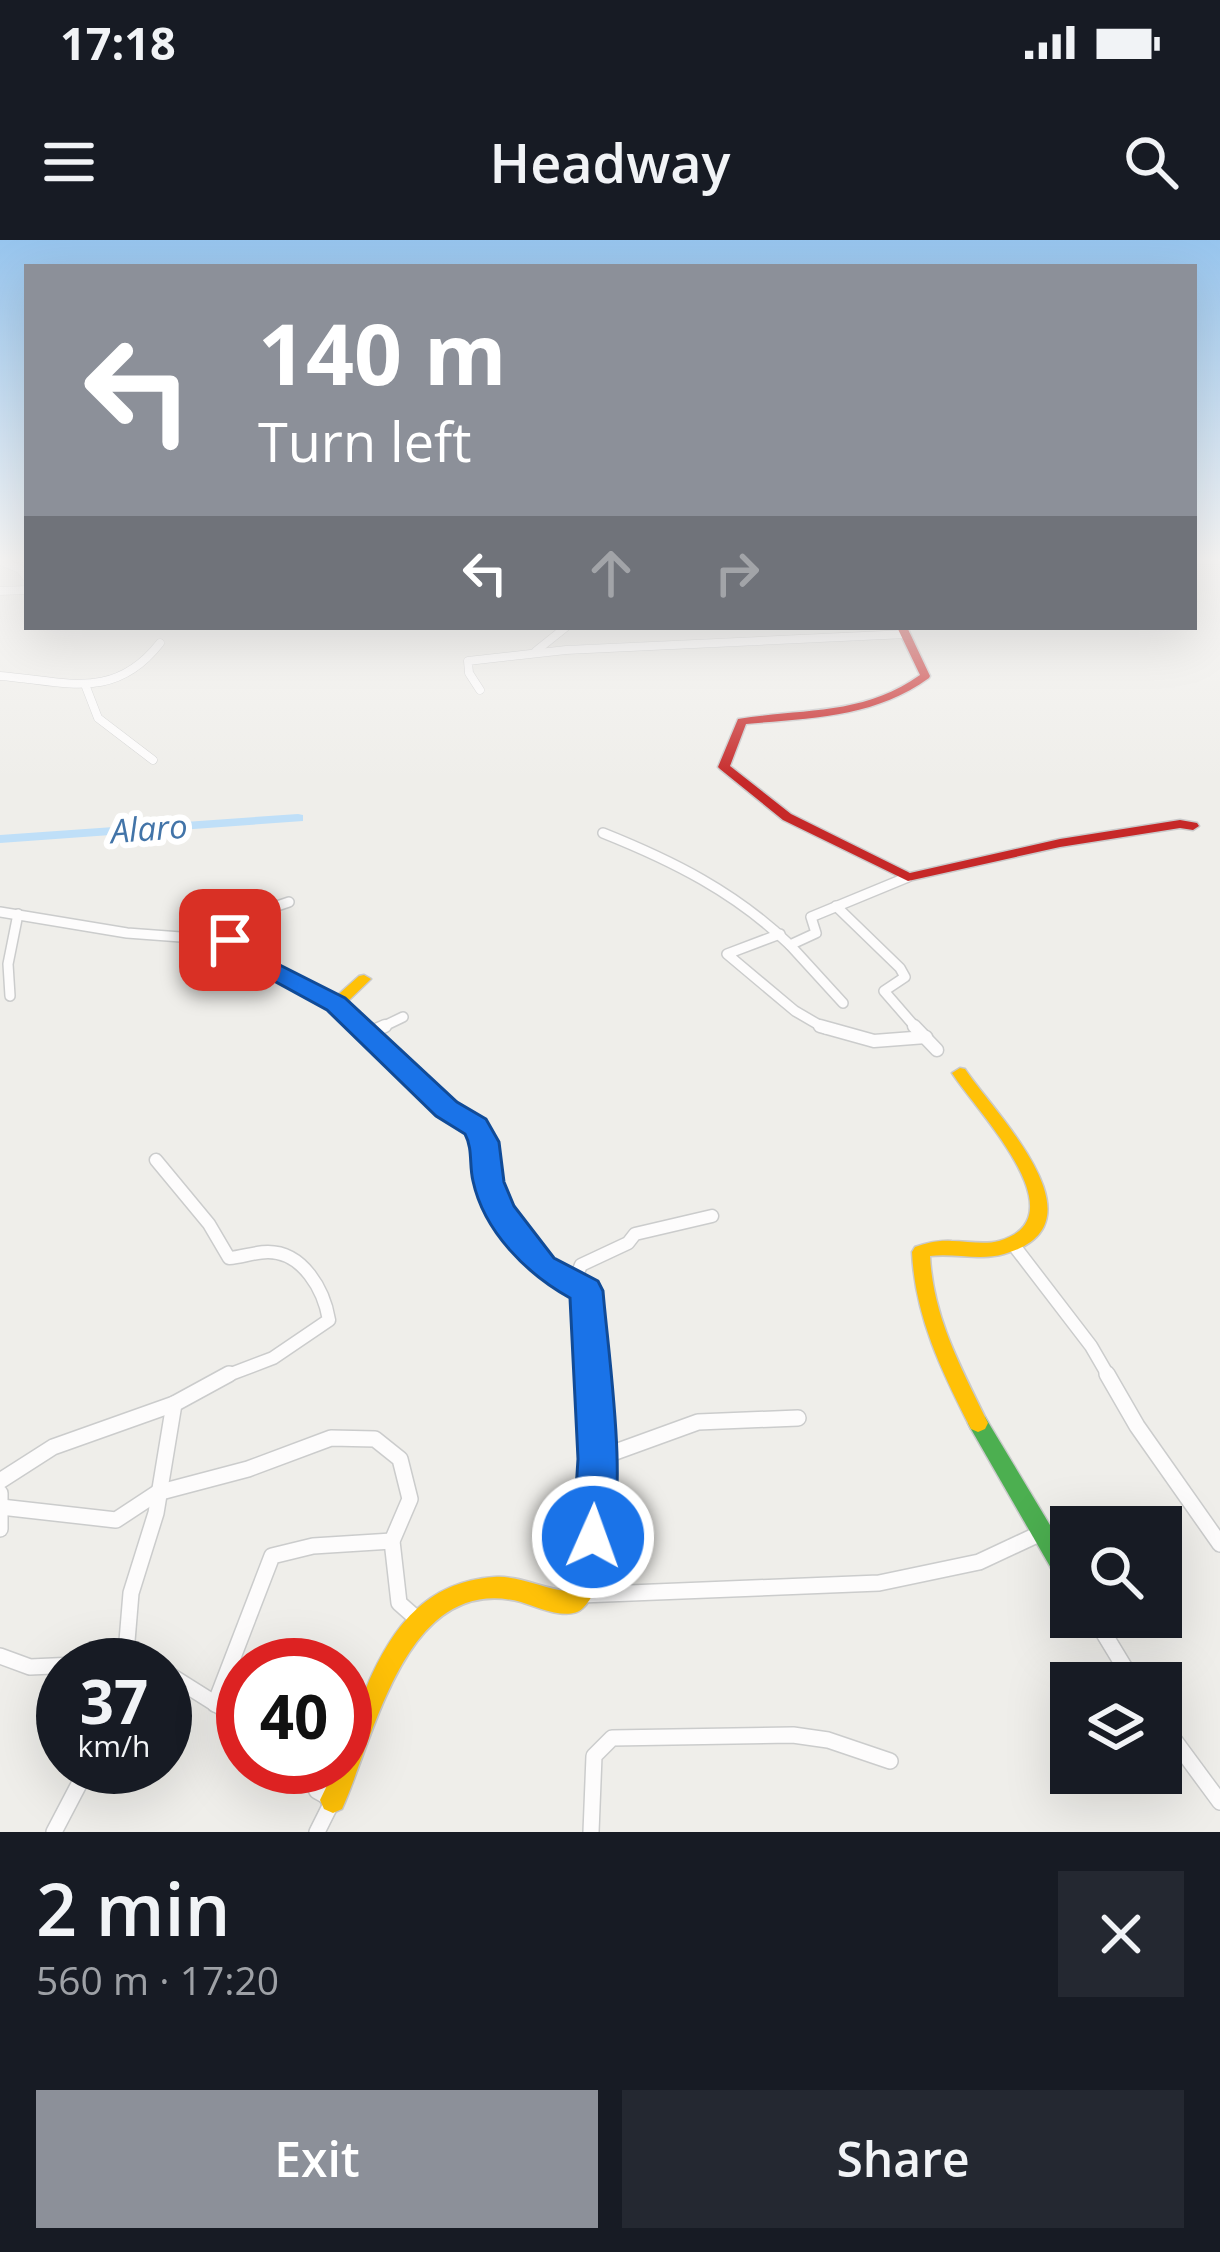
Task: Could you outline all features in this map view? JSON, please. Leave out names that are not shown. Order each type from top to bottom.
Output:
[{"type":"street","points":[[533,653],[559,632]]},
{"type":"street","points":[[480,690],[469,673],[468,661],[882,632]]},
{"type":"street","points":[[905,632],[922,662],[925,676],[918,686],[896,698],[867,704],[742,721],[738,745],[724,767],[740,786],[797,825],[908,877]]},
{"type":"street","points":[[0,676],[43,677],[86,687],[126,679],[160,643]]},
{"type":"street","points":[[86,687],[98,718],[152,760]]},
{"type":"street","points":[[790,945],[816,933],[811,916],[908,877],[1060,843],[1180,824],[1193,826]]},
{"type":"street","points":[[603,833],[689,866],[730,890],[780,934],[843,1003]]},
{"type":"street","points":[[230,946],[241,918],[289,902]]},
{"type":"street","points":[[836,906],[900,968],[905,977],[884,991],[887,998],[937,1050]]},
{"type":"street","points":[[0,912],[127,933],[178,934],[230,946],[336,1004],[446,1109],[476,1126],[484,1142],[488,1182],[501,1212],[542,1267],[583,1287],[589,1298],[587,1346],[596,1459],[594,1526],[581,1595]]},
{"type":"street","points":[[10,996],[8,964],[18,914]]},
{"type":"street","points":[[780,934],[727,954],[800,1018],[822,1030],[855,1037],[903,1041],[926,1036]]},
{"type":"street","points":[[336,1004],[364,979]]},
{"type":"street","points":[[367,1034],[403,1017]]},
{"type":"street","points":[[960,1073],[976,1104],[1025,1161],[1042,1194],[1042,1217],[1025,1238],[1012,1243],[962,1251],[930,1248],[921,1252],[916,1265],[946,1351],[1050,1550]]},
{"type":"street","points":[[0,1481],[53,1447],[174,1405],[301,1341],[328,1320],[323,1292],[291,1259],[274,1251],[229,1258],[209,1223],[156,1160]]},
{"type":"street","points":[[574,1283],[581,1265],[628,1243],[635,1234],[712,1216]]},
{"type":"street","points":[[1012,1243],[1091,1346],[1137,1426],[1220,1544]]},
{"type":"street","points":[[128,1638],[131,1593],[174,1405]]},
{"type":"street","points":[[596,1459],[698,1422],[798,1418]]},
{"type":"street","points":[[1,1507],[116,1520],[157,1493],[248,1469],[331,1438],[375,1439],[400,1459],[410,1499],[392,1541],[399,1603],[416,1618]]},
{"type":"street","points":[[0,1492],[0,1529]]},
{"type":"street","points":[[317,1832],[398,1642],[416,1618],[458,1595],[502,1586],[569,1604],[581,1595],[879,1583],[979,1562],[1039,1534]]},
{"type":"street","points":[[192,1689],[215,1703],[272,1556],[314,1546],[392,1541]]},
{"type":"street","points":[[0,1656],[36,1667]]},
{"type":"street","points":[[591,1832],[593,1756],[612,1738],[738,1733],[825,1738],[867,1758],[890,1761]]},
{"type":"street","points":[[1182,1750],[1220,1802]]},
{"type":"street","points":[[53,1832],[73,1794]]},
{"type":"street","points":[[322,1794],[333,1800]]},
{"type":"waterway","name":"Alaro","points":[[0,839],[298,818]]},
{"type":"traffic: fast","points":[[978,1423],[1050,1545]]},
{"type":"traffic: slow","points":[[333,1800],[386,1668],[426,1614],[454,1596],[491,1588],[574,1602],[586,1582],[595,1518],[586,1291],[542,1267],[501,1212],[488,1182],[487,1153],[476,1126],[447,1109],[336,1004],[364,979]]},
{"type":"traffic: slow","points":[[960,1073],[1026,1164],[1038,1190],[1041,1213],[1031,1233],[1005,1247],[921,1252],[931,1318],[978,1423]]},
{"type":"traffic: jam","points":[[904,632],[925,676],[906,690],[862,707],[742,721],[724,767],[787,817],[908,877],[1060,843],[1180,824],[1193,826]]},
{"type":"route","points":[[230,940],[230,946],[251,961],[336,1004],[446,1109],[476,1126],[487,1153],[488,1182],[501,1212],[542,1267],[586,1291],[596,1459],[593,1537]]}]
